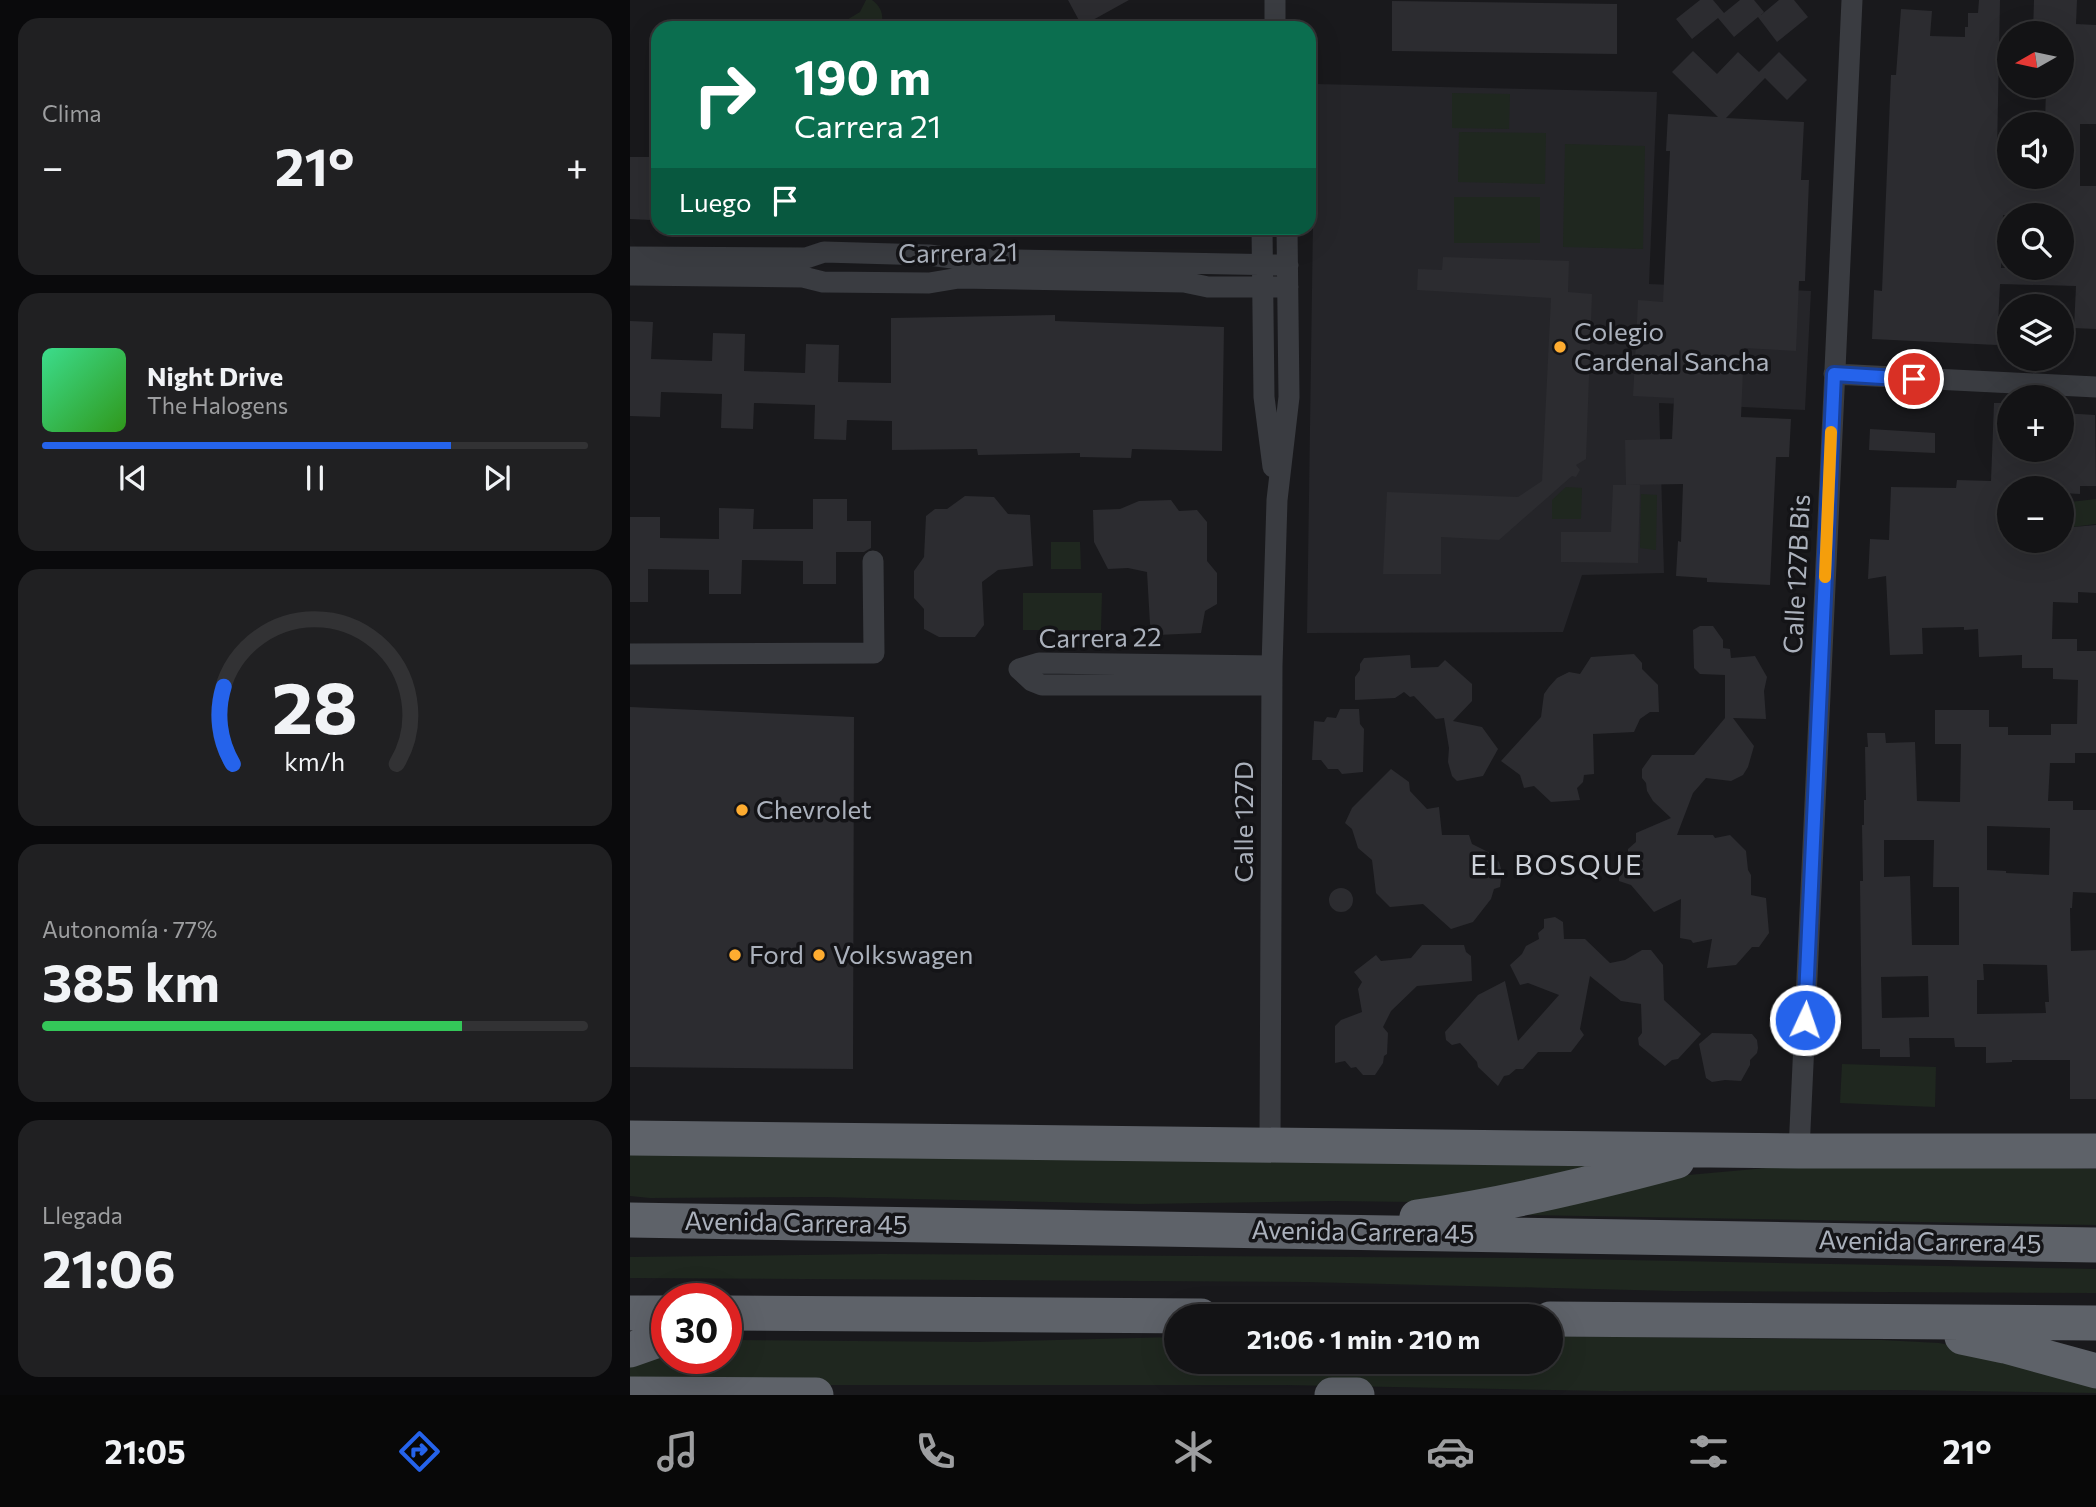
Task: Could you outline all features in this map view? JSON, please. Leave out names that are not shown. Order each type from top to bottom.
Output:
[{"type":"highway","points":[[630,1138],[2096,1152]]},
{"type":"highway","points":[[1310,1231],[1455,1212],[1604,1180],[1721,1149]]},
{"type":"highway","name":"Avenida Carrera 45","points":[[635,1219],[2096,1245]]},
{"type":"highway","points":[[630,1313],[651,1313]]},
{"type":"highway","points":[[742,1313],[1164,1316]]},
{"type":"highway","points":[[742,1318],[767,1313]]},
{"type":"highway","points":[[1563,1319],[2096,1323]]},
{"type":"highway","points":[[1890,1322],[2005,1346],[2096,1371]]},
{"type":"highway","points":[[630,1350],[651,1342]]},
{"type":"highway","points":[[630,1394],[816,1395]]},
{"type":"highway","points":[[1332,1395],[1357,1395]]},
{"type":"street","points":[[1275,0],[1275,21]]},
{"type":"street","name":"Calle 127B Bis","points":[[1799,1151],[1852,0]]},
{"type":"street","name":"Calle 127D","points":[[1262,235],[1264,397],[1277,500]]},
{"type":"street","name":"Calle 127D","points":[[1270,1145],[1272,675],[1277,500],[1289,397],[1287,235]]},
{"type":"street","name":"Carrera 21","points":[[630,257],[806,258],[824,252],[929,255],[961,259],[1288,265]]},
{"type":"street","name":"Carrera 21","points":[[630,275],[803,277],[823,282],[929,283],[972,278],[1184,282],[1208,287],[1288,287]]},
{"type":"street","points":[[1834,374],[2096,387]]},
{"type":"street","points":[[630,654],[874,653],[873,561]]},
{"type":"street","name":"Carrera 22","points":[[1039,663],[1272,675],[1042,685],[1032,681],[1019,669],[1039,663]]},
{"type":"shaded area","points":[[866,0],[872,0],[880,9],[882,21],[845,21],[860,12]]},
{"type":"shaded area","name":"Colegio Cardenal Sancha","points":[[1316,84],[1657,92],[1649,284],[1811,291],[1805,410],[1659,403],[1664,573],[1582,575],[1563,632],[1307,633],[1313,235],[1316,235]]},
{"type":"shaded area","points":[[1452,93],[1510,94],[1509,129],[1452,128]]},
{"type":"shaded area","points":[[1459,132],[1546,133],[1545,184],[1458,182]]},
{"type":"shaded area","points":[[1565,144],[1645,146],[1643,249],[1563,247]]},
{"type":"shaded area","points":[[1454,197],[1540,197],[1540,243],[1454,243]]},
{"type":"shaded area","points":[[1566,487],[1582,488],[1581,519],[1552,519],[1552,500]]},
{"type":"shaded area","points":[[1641,494],[1657,495],[1656,550],[1640,548]]},
{"type":"shaded area","points":[[2096,499],[2096,524],[2074,527],[2074,502]]},
{"type":"shaded area","points":[[1051,542],[1080,542],[1081,569],[1051,569]]},
{"type":"shaded area","points":[[1023,593],[1102,593],[1101,630],[1023,630]]},
{"type":"shaded area","points":[[1842,1064],[1936,1067],[1935,1107],[1840,1103]]},
{"type":"shaded area","points":[[630,1153],[1605,1166],[1414,1202],[1140,1204],[822,1197],[650,1198],[630,1196]]},
{"type":"shaded area","points":[[1831,1162],[2096,1169],[2096,1225],[1526,1215],[1666,1177]]},
{"type":"shaded area","points":[[881,1254],[1520,1258],[2096,1269],[2096,1293],[1673,1291],[1306,1282],[630,1278],[630,1257]]},
{"type":"shaded area","points":[[1563,1336],[1882,1340],[1939,1343],[2005,1356],[2096,1381],[2096,1393],[1902,1390],[1611,1391],[1285,1385],[630,1385],[630,1365],[651,1356],[651,1374],[742,1374],[742,1340],[977,1342],[1164,1337],[1164,1374],[1563,1374]]},
{"type":"building","points":[[1068,0],[1129,0],[1091,21],[1079,21]]},
{"type":"building","points":[[1700,0],[1713,0],[1724,13],[1740,0],[1754,0],[1764,12],[1761,15],[1779,0],[1794,0],[1808,17],[1777,42],[1758,17],[1734,37],[1718,18],[1692,39],[1676,19]]},
{"type":"building","points":[[1979,0],[2000,0],[2000,21],[1997,21],[1997,189],[2074,189],[2074,112],[2045,112],[2046,98],[2074,98],[2074,21],[2033,21],[2034,0],[2077,0],[2076,24],[2096,25],[2096,124],[2080,124],[2080,186],[2096,186],[2096,329],[2074,328],[2076,286],[2000,284],[2000,294],[1997,294],[1997,345],[1872,339],[1874,290],[1882,291],[1891,75],[1896,75],[1901,9],[1932,11],[1930,36],[1965,37],[1968,13],[1978,13]]},
{"type":"building","points":[[1392,1],[1617,4],[1617,54],[1392,51]]},
{"type":"building","points":[[1693,51],[1717,74],[1738,52],[1759,72],[1779,52],[1807,80],[1787,100],[1765,78],[1726,118],[1804,122],[1801,180],[1809,180],[1805,281],[1799,281],[1796,351],[1744,348],[1741,417],[1791,419],[1789,457],[1776,457],[1770,585],[1707,582],[1707,578],[1676,576],[1678,541],[1681,542],[1683,484],[1626,485],[1625,440],[1672,439],[1674,398],[1633,396],[1638,300],[1663,302],[1670,151],[1666,151],[1668,114],[1718,117],[1672,72]]},
{"type":"building","points":[[630,157],[651,157],[651,220],[630,219]]},
{"type":"building","name":"Colegio Cardenal Sancha","points":[[1443,257],[1569,261],[1568,292],[1592,294],[1586,459],[1576,465],[1580,470],[1576,477],[1572,476],[1499,540],[1441,537],[1441,574],[1383,574],[1387,492],[1518,497],[1542,481],[1551,298],[1417,290],[1418,269],[1442,270]]},
{"type":"building","points":[[1055,315],[1055,321],[1224,327],[1222,451],[1132,449],[1131,458],[1080,457],[1080,453],[978,455],[977,449],[892,450],[892,421],[847,420],[846,440],[814,439],[815,405],[754,403],[753,429],[721,428],[722,394],[661,392],[660,417],[630,416],[630,321],[653,322],[651,359],[712,361],[713,333],[745,334],[744,371],[805,373],[806,344],[839,345],[838,382],[891,383],[891,318]]},
{"type":"building","points":[[1994,403],[1997,403],[1997,462],[2074,462],[2074,414],[2095,415],[2096,486],[2080,486],[2080,494],[2074,494],[2074,476],[1997,476],[1997,553],[2074,553],[2074,527],[2096,525],[2096,593],[2078,592],[2078,603],[2053,602],[2052,639],[2077,639],[2077,651],[2096,651],[2096,753],[2075,753],[2075,763],[2050,763],[2048,801],[2073,801],[2073,810],[2096,810],[2096,893],[2073,892],[2070,908],[2071,951],[2096,950],[2096,1099],[2070,1099],[2070,1060],[1986,1063],[1986,1047],[1955,1047],[1954,1038],[1909,1038],[1910,1057],[1880,1057],[1880,1049],[1862,1049],[1860,881],[1863,881],[1862,825],[1866,800],[1867,733],[1885,733],[1886,743],[1915,742],[1917,801],[1960,802],[1961,744],[1935,744],[1935,710],[1989,710],[1989,727],[2008,727],[2008,735],[2051,735],[2051,724],[2077,724],[2078,680],[2053,679],[2053,668],[2022,668],[2022,655],[1979,657],[1978,629],[1922,628],[1923,654],[1890,655],[1886,576],[1868,579],[1870,539],[1889,540],[1891,487],[1956,488],[1957,480],[1991,481]],"holes":[[[1987,826],[2050,828],[2049,875],[1987,870]],[[1884,840],[1934,840],[1933,887],[1959,887],[1959,945],[1912,945],[1910,876],[1884,877]],[[1983,964],[2047,965],[2049,1002],[2045,1002],[2046,1013],[1977,1014],[1977,980],[1984,980]],[[1928,976],[1929,1017],[1882,1018],[1881,977]]]},
{"type":"building","points":[[1870,429],[1935,433],[1935,453],[1869,450]]},
{"type":"building","points":[[1613,485],[1640,485],[1638,563],[1561,562],[1561,532],[1611,532]]},
{"type":"building","points":[[965,496],[994,497],[1008,514],[1030,515],[1033,566],[998,570],[982,582],[984,625],[975,637],[939,637],[924,629],[924,609],[914,598],[914,571],[924,557],[926,516],[935,509],[947,509]]},
{"type":"building","points":[[813,499],[847,499],[847,521],[871,521],[871,548],[864,552],[836,552],[836,584],[803,584],[803,561],[742,560],[741,594],[709,594],[709,570],[648,569],[648,602],[630,602],[630,517],[660,517],[660,538],[719,539],[719,508],[754,509],[753,529],[813,529]]},
{"type":"building","points":[[1171,500],[1179,511],[1197,510],[1207,522],[1207,561],[1217,573],[1217,604],[1205,611],[1201,633],[1157,635],[1150,624],[1147,572],[1128,568],[1108,569],[1094,542],[1093,510],[1120,509],[1139,501]]},
{"type":"building","points":[[1700,626],[1713,626],[1723,640],[1723,648],[1730,649],[1731,658],[1755,656],[1767,677],[1764,691],[1766,719],[1733,718],[1754,746],[1748,767],[1743,775],[1731,781],[1706,778],[1693,793],[1677,835],[1713,835],[1715,838],[1730,835],[1746,851],[1751,875],[1751,895],[1766,898],[1769,933],[1759,947],[1752,947],[1736,965],[1707,968],[1712,939],[1693,943],[1680,938],[1681,899],[1654,912],[1631,885],[1619,881],[1619,860],[1628,858],[1628,849],[1636,842],[1636,833],[1671,818],[1653,801],[1647,791],[1642,769],[1652,755],[1694,755],[1725,718],[1725,675],[1700,674],[1694,668],[1693,630]]},
{"type":"building","points":[[1634,654],[1642,663],[1642,669],[1658,685],[1659,712],[1650,712],[1640,719],[1634,732],[1593,734],[1594,774],[1584,775],[1583,782],[1577,788],[1580,800],[1551,802],[1534,786],[1524,788],[1520,775],[1501,761],[1541,717],[1544,694],[1549,687],[1557,678],[1569,672],[1580,674],[1591,657]]},
{"type":"building","points":[[1410,655],[1411,668],[1438,667],[1445,660],[1472,684],[1472,701],[1453,721],[1482,727],[1498,749],[1483,776],[1457,781],[1452,776],[1444,718],[1436,719],[1414,696],[1410,697],[1404,692],[1395,698],[1355,700],[1355,677],[1364,658]]},
{"type":"building","points":[[630,707],[854,717],[853,1069],[630,1067]]},
{"type":"building","points":[[1340,709],[1359,709],[1360,724],[1364,729],[1363,772],[1342,774],[1338,769],[1328,769],[1321,760],[1312,760],[1314,721],[1324,722],[1327,717],[1336,718]]},
{"type":"building","points":[[1391,769],[1409,782],[1410,791],[1427,809],[1439,807],[1442,835],[1469,835],[1472,844],[1490,853],[1499,862],[1502,872],[1500,887],[1494,889],[1491,899],[1473,922],[1451,929],[1423,904],[1390,907],[1376,893],[1372,860],[1358,848],[1352,829],[1345,823],[1352,808]]},
{"type":"building","points":[[1336,888],[1346,888],[1353,895],[1353,905],[1346,912],[1336,912],[1329,905],[1329,895]]},
{"type":"building","points":[[1555,917],[1563,922],[1564,939],[1585,939],[1610,963],[1625,960],[1642,950],[1651,950],[1663,965],[1664,1000],[1701,1034],[1678,1059],[1665,1066],[1639,1045],[1638,1038],[1642,1033],[1641,1004],[1621,1001],[1590,976],[1580,1029],[1584,1035],[1571,1052],[1538,1052],[1523,1069],[1516,1069],[1504,1076],[1498,1086],[1478,1067],[1477,1062],[1460,1043],[1452,1045],[1446,1040],[1445,1032],[1478,995],[1505,981],[1518,1041],[1559,995],[1528,983],[1520,985],[1510,965],[1526,946],[1539,939],[1538,933],[1544,928],[1544,919]]},
{"type":"building","points":[[1422,945],[1464,945],[1471,956],[1472,981],[1417,986],[1391,1011],[1383,1027],[1388,1033],[1387,1054],[1375,1075],[1363,1075],[1345,1061],[1335,1063],[1335,1026],[1341,1020],[1362,1012],[1358,989],[1362,982],[1354,972],[1376,955],[1381,961],[1411,958]]},
{"type":"building","points":[[1712,1033],[1752,1034],[1757,1040],[1757,1053],[1750,1060],[1741,1081],[1712,1082],[1706,1078],[1699,1044]]},
{"type":"slow traffic","points":[[1825,577],[1831,432]]},
{"type":"place","name":"Colegio Cardenal Sancha","points":[[1560,347]]},
{"type":"place","name":"Chevrolet","points":[[742,810]]},
{"type":"place","name":"Ford","points":[[735,955]]},
{"type":"place","name":"Volkswagen","points":[[819,955]]},
{"type":"district","name":"EL BOSQUE","points":[[1557,865]]},
{"type":"route","points":[[1805,1020],[1834,374],[1914,379]]}]
